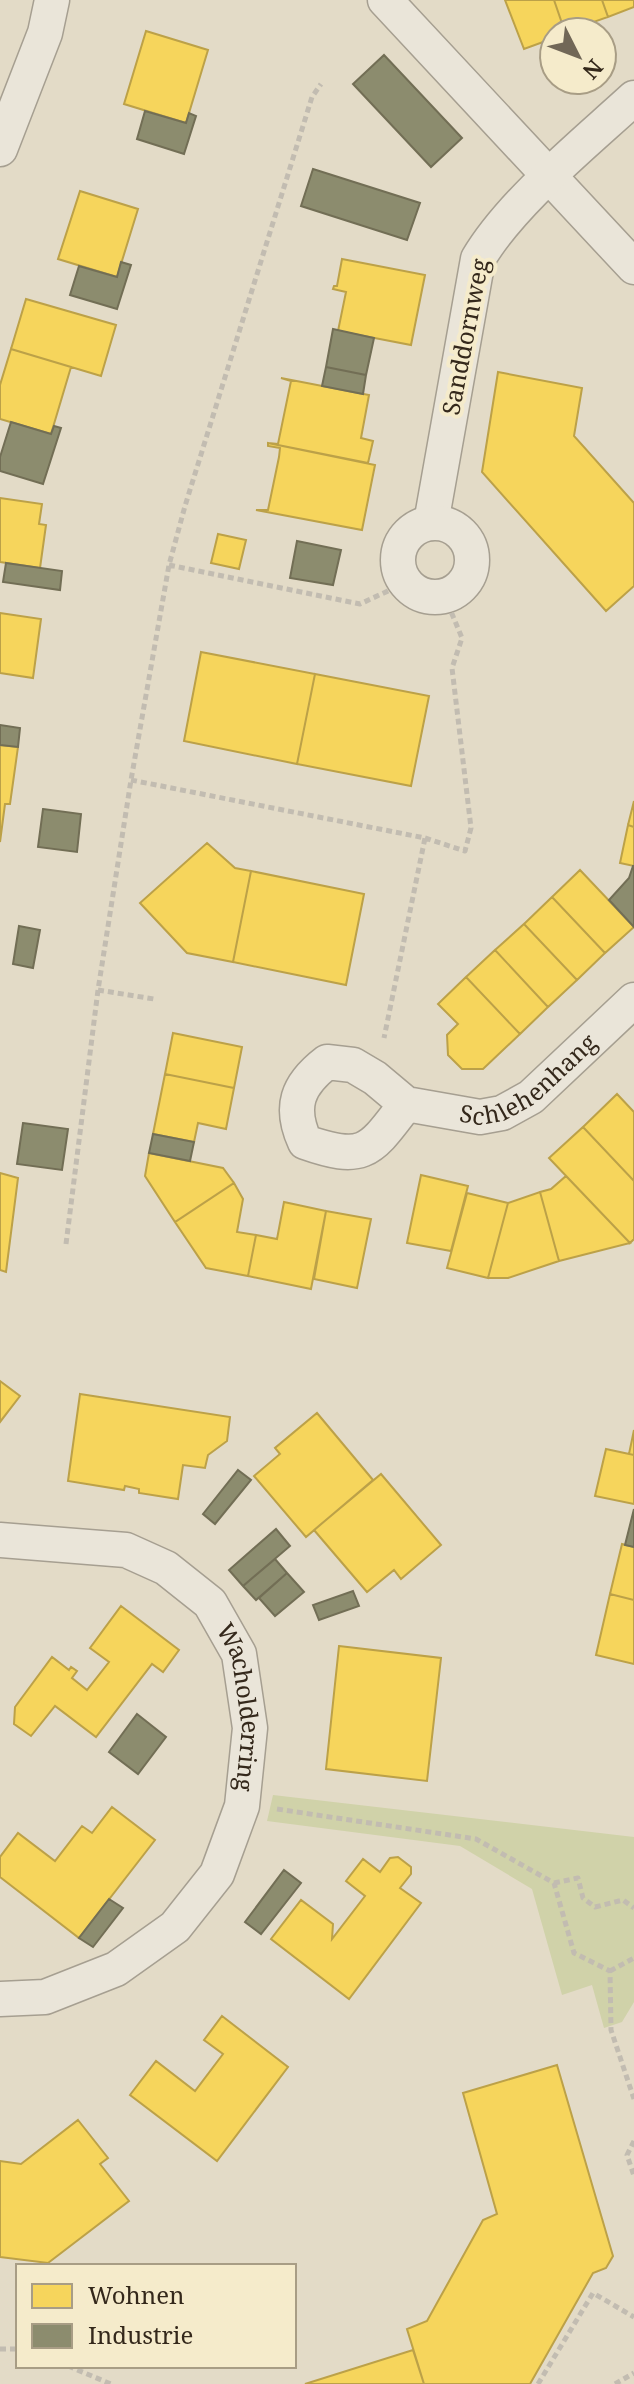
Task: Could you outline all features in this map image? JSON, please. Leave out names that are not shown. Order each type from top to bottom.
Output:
[{"type":"street","points":[[0,149],[45,33],[52,0]]},
{"type":"street","points":[[385,0],[634,267]]},
{"type":"street","name":"Sanddornweg","points":[[431,523],[478,259],[490,237],[634,98]]},
{"type":"street","points":[[431,523],[447,525],[461,534],[471,548],[472,565],[467,581],[445,597],[422,596],[405,583],[398,565],[400,546],[413,531],[431,523]]},
{"type":"street","name":"Schlehenhang","points":[[406,1104],[480,1117],[502,1113],[531,1097],[634,1000]]},
{"type":"street","points":[[327,1062],[353,1065],[375,1078],[406,1104],[377,1142],[350,1154],[305,1142],[297,1124],[297,1101],[309,1076],[327,1062]]},
{"type":"street","name":"Wacholderring","points":[[0,1540],[126,1550],[166,1568],[210,1603],[239,1654],[250,1728],[242,1806],[217,1874],[175,1927],[116,1969],[45,1997],[0,1999]]},
{"type":"path","points":[[66,1244],[98,990],[169,565],[312,97],[321,84]]},
{"type":"path","points":[[169,565],[360,604],[405,583]]},
{"type":"path","points":[[131,780],[425,838],[465,851],[471,828],[452,668],[462,638],[445,597]]},
{"type":"path","points":[[375,1078],[425,838]]},
{"type":"path","points":[[98,990],[154,999]]},
{"type":"path","points":[[242,1806],[283,1809],[476,1839],[554,1883],[578,1878],[583,1898],[595,1907],[623,1900],[634,1908]]},
{"type":"path","points":[[554,1883],[574,1953],[610,1971]]},
{"type":"path","points":[[610,1971],[634,1958]]},
{"type":"path","points":[[610,1971],[611,2030],[634,2099]]},
{"type":"path","points":[[634,2141],[627,2155],[634,2176]]},
{"type":"path","points":[[538,2384],[593,2293],[634,2317]]},
{"type":"path","points":[[73,2368],[111,2384]]},
{"type":"path","points":[[615,2384],[634,2373]]},
{"type":"green space","points":[[273,1795],[634,1837],[634,2002],[622,2022],[604,2028],[592,1985],[562,1995],[532,1889],[460,1846],[267,1821]]},
{"type":"building: Wohnen","points":[[505,0],[554,0],[560,16],[538,16],[538,44],[524,49]]},
{"type":"building: Wohnen","points":[[554,0],[602,0],[608,16],[560,16]]},
{"type":"building: Wohnen","points":[[602,0],[634,0],[634,7],[608,16]]},
{"type":"building: Wohnen","points":[[146,31],[208,50],[186,123],[124,104]]},
{"type":"building: Wohnen","points":[[80,191],[138,209],[117,277],[58,259]]},
{"type":"building: Wohnen","points":[[342,259],[425,275],[411,345],[338,331],[346,292],[333,289],[337,286]]},
{"type":"building: Wohnen","points":[[26,299],[116,325],[101,376],[11,349]]},
{"type":"building: Wohnen","points":[[11,349],[71,367],[51,434],[0,419],[0,385]]},
{"type":"building: Wohnen","points":[[498,372],[582,388],[574,436],[634,503],[634,586],[606,611],[482,472]]},
{"type":"building: Wohnen","points":[[281,378],[369,395],[361,438],[373,441],[368,463],[268,443],[278,444],[291,381]]},
{"type":"building: Wohnen","points":[[268,443],[375,465],[362,530],[256,510],[268,510],[279,457],[280,448],[268,446]]},
{"type":"building: Wohnen","points":[[0,498],[42,504],[39,524],[46,525],[40,568],[0,562]]},
{"type":"building: Wohnen","points":[[218,534],[246,540],[239,569],[211,563]]},
{"type":"building: Wohnen","points":[[0,613],[41,619],[33,678],[0,673]]},
{"type":"building: Wohnen","points":[[201,652],[315,674],[297,764],[184,741]]},
{"type":"building: Wohnen","points":[[315,674],[429,696],[411,786],[297,764]]},
{"type":"building: Wohnen","points":[[0,745],[18,747],[10,804],[5,804],[0,842]]},
{"type":"building: Wohnen","points":[[634,801],[634,827],[628,825]]},
{"type":"building: Wohnen","points":[[628,825],[634,827],[634,866],[620,863]]},
{"type":"building: Wohnen","points":[[207,843],[235,868],[251,871],[233,962],[187,953],[140,903]]},
{"type":"building: Wohnen","points":[[580,870],[634,927],[605,953],[552,897]]},
{"type":"building: Wohnen","points":[[251,871],[364,894],[346,985],[233,962]]},
{"type":"building: Wohnen","points":[[552,897],[605,953],[577,980],[524,924]]},
{"type":"building: Wohnen","points":[[524,924],[577,980],[548,1007],[495,950]]},
{"type":"building: Wohnen","points":[[495,950],[548,1007],[520,1034],[466,977]]},
{"type":"building: Wohnen","points":[[466,977],[520,1034],[483,1069],[462,1069],[448,1055],[447,1035],[458,1024],[438,1004]]},
{"type":"building: Wohnen","points":[[173,1033],[242,1047],[234,1088],[165,1074]]},
{"type":"building: Wohnen","points":[[165,1074],[234,1088],[226,1129],[198,1123],[194,1142],[153,1134]]},
{"type":"building: Wohnen","points":[[617,1094],[634,1112],[634,1181],[583,1127]]},
{"type":"building: Wohnen","points":[[583,1127],[634,1181],[634,1239],[630,1243],[549,1158]]},
{"type":"building: Wohnen","points":[[149,1153],[223,1168],[234,1183],[175,1222],[145,1176]]},
{"type":"building: Wohnen","points":[[0,1173],[18,1178],[6,1272],[0,1270]]},
{"type":"building: Wohnen","points":[[421,1175],[468,1186],[451,1251],[407,1243]]},
{"type":"building: Wohnen","points":[[566,1176],[630,1243],[559,1261],[540,1192],[551,1189]]},
{"type":"building: Wohnen","points":[[234,1183],[243,1199],[237,1232],[256,1235],[248,1276],[206,1268],[175,1222]]},
{"type":"building: Wohnen","points":[[540,1192],[559,1261],[508,1278],[488,1278],[508,1203]]},
{"type":"building: Wohnen","points":[[467,1193],[508,1203],[488,1278],[447,1268]]},
{"type":"building: Wohnen","points":[[284,1202],[326,1211],[311,1289],[248,1276],[256,1235],[277,1239]]},
{"type":"building: Wohnen","points":[[326,1211],[371,1219],[357,1288],[314,1279]]},
{"type":"building: Wohnen","points":[[0,1381],[20,1396],[0,1422]]},
{"type":"building: Wohnen","points":[[80,1394],[230,1417],[227,1441],[208,1455],[205,1468],[183,1465],[178,1499],[139,1493],[139,1489],[125,1486],[124,1490],[68,1481]]},
{"type":"building: Wohnen","points":[[317,1413],[373,1480],[306,1537],[254,1476],[280,1454],[275,1448]]},
{"type":"building: Wohnen","points":[[634,1430],[634,1455],[629,1454]]},
{"type":"building: Wohnen","points":[[606,1449],[634,1455],[634,1504],[595,1496]]},
{"type":"building: Wohnen","points":[[381,1474],[441,1545],[401,1579],[394,1570],[367,1592],[314,1530]]},
{"type":"building: Wohnen","points":[[622,1544],[634,1547],[634,1600],[610,1594]]},
{"type":"building: Wohnen","points":[[610,1594],[634,1600],[634,1664],[596,1655]]},
{"type":"building: Wohnen","points":[[121,1606],[179,1650],[163,1672],[152,1664],[96,1737],[55,1706],[31,1736],[14,1724],[15,1707],[52,1657],[69,1670],[71,1667],[77,1671],[72,1678],[87,1690],[109,1662],[90,1648]]},
{"type":"building: Wohnen","points":[[339,1646],[441,1658],[427,1781],[326,1769]]},
{"type":"building: Wohnen","points":[[112,1807],[155,1840],[79,1938],[0,1877],[0,1857],[18,1833],[55,1861],[82,1826],[92,1833]]},
{"type":"building: Wohnen","points":[[398,1857],[411,1867],[411,1874],[400,1888],[421,1903],[349,1999],[271,1939],[301,1900],[333,1924],[332,1939],[365,1896],[346,1881],[363,1859],[380,1872],[390,1858]]},
{"type":"building: Wohnen","points":[[222,2016],[288,2067],[217,2161],[130,2095],[156,2061],[195,2091],[223,2054],[204,2040]]},
{"type":"building: Wohnen","points":[[557,2065],[613,2256],[606,2268],[593,2273],[530,2384],[424,2384],[407,2329],[427,2321],[483,2220],[497,2214],[463,2093]]},
{"type":"building: Wohnen","points":[[78,2120],[108,2158],[100,2164],[129,2201],[48,2263],[0,2257],[0,2161],[21,2164]]},
{"type":"building: Wohnen","points":[[413,2350],[424,2384],[305,2384]]},
{"type":"building: Industrie","points":[[384,55],[462,138],[431,167],[353,84]]},
{"type":"building: Industrie","points":[[145,111],[186,123],[189,113],[196,116],[184,154],[137,139]]},
{"type":"building: Industrie","points":[[313,169],[420,203],[407,240],[301,206]]},
{"type":"building: Industrie","points":[[121,262],[131,265],[117,309],[70,295],[79,266],[117,277]]},
{"type":"building: Industrie","points":[[333,329],[374,338],[366,375],[326,367]]},
{"type":"building: Industrie","points":[[326,367],[366,375],[363,394],[322,386]]},
{"type":"building: Industrie","points":[[11,422],[51,434],[54,426],[61,428],[43,484],[0,471],[0,457]]},
{"type":"building: Industrie","points":[[297,541],[341,550],[333,585],[290,578]]},
{"type":"building: Industrie","points":[[6,563],[62,571],[60,590],[3,582]]},
{"type":"building: Industrie","points":[[0,725],[20,728],[18,747],[0,745]]},
{"type":"building: Industrie","points":[[43,809],[81,814],[77,852],[38,847]]},
{"type":"building: Industrie","points":[[633,866],[634,927],[609,900],[629,878]]},
{"type":"building: Industrie","points":[[19,926],[40,930],[33,968],[13,964]]},
{"type":"building: Industrie","points":[[23,1123],[68,1129],[62,1170],[17,1164]]},
{"type":"building: Industrie","points":[[153,1134],[194,1142],[190,1161],[149,1153]]},
{"type":"building: Industrie","points":[[238,1470],[251,1480],[215,1524],[203,1514]]},
{"type":"building: Industrie","points":[[634,1509],[634,1547],[625,1545]]},
{"type":"building: Industrie","points":[[276,1529],[290,1546],[243,1586],[229,1570]]},
{"type":"building: Industrie","points":[[275,1559],[287,1573],[256,1600],[243,1586]]},
{"type":"building: Industrie","points":[[287,1573],[304,1592],[275,1616],[259,1598]]},
{"type":"building: Industrie","points":[[353,1591],[359,1606],[319,1620],[313,1605]]},
{"type":"building: Industrie","points":[[137,1714],[166,1737],[138,1774],[109,1752]]},
{"type":"building: Industrie","points":[[284,1870],[301,1883],[261,1934],[245,1922]]},
{"type":"building: Industrie","points":[[109,1899],[123,1908],[93,1947],[79,1938]]}]
